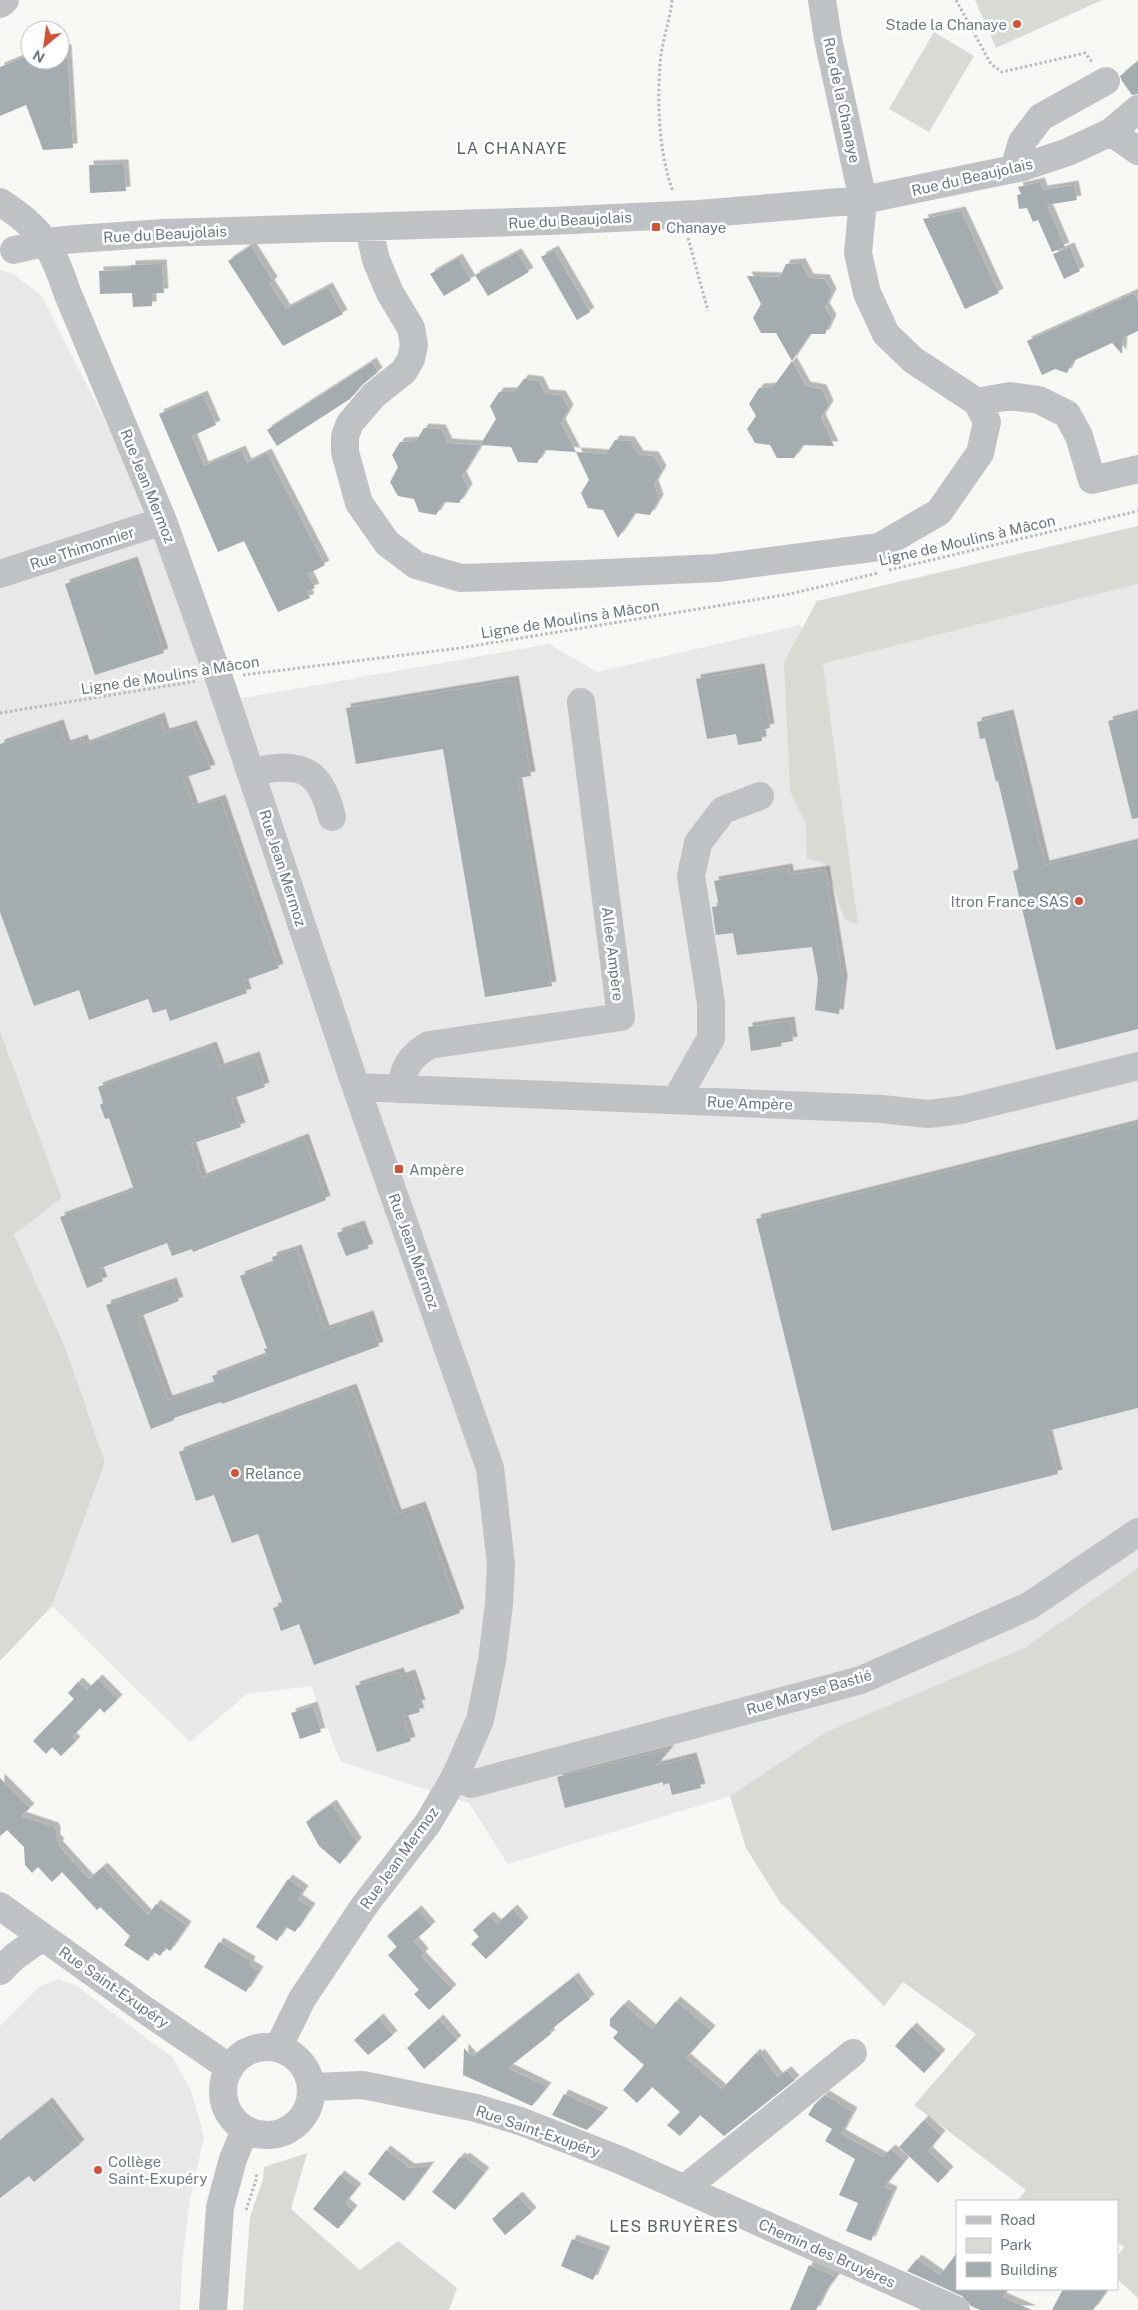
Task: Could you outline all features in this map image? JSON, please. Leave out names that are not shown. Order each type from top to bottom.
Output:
[{"type":"street","points":[[0,4],[5,0]]},
{"type":"street","name":"Rue de la Chanaye","points":[[822,0],[828,39],[863,200],[858,253],[867,293],[886,334],[913,360],[977,402]]},
{"type":"street","points":[[1014,169],[1022,142],[1041,117],[1106,81]]},
{"type":"street","name":"Rue du Beaujolais","points":[[7,247],[164,233],[369,228],[682,215],[863,200],[1014,169],[1068,152],[1111,132],[1138,109]]},
{"type":"street","points":[[1111,132],[1138,151]]},
{"type":"street","name":"Rue Jean Mermoz","points":[[0,202],[25,218],[47,242],[56,258],[67,292],[163,522],[219,678],[356,1087],[490,1468],[501,1564],[499,1604],[492,1661],[480,1720],[455,1777],[428,1823],[364,1906],[312,1984],[278,2048]]},
{"type":"street","points":[[369,228],[376,260],[390,293],[411,328],[414,345],[411,359],[404,371],[374,395],[350,423],[345,436],[345,452],[359,502],[387,543],[416,565],[461,578],[717,568],[879,547],[939,512],[980,453],[987,422],[977,402],[1010,396],[1039,400],[1068,414],[1079,436],[1092,480],[1138,469]]},
{"type":"street","name":"Rue Jean Mermoz","points":[[7,247],[44,271],[67,292]]},
{"type":"street","name":"Rue Thimonnier","points":[[0,574],[163,522]]},
{"type":"street","name":"Allée Ampère","points":[[400,1089],[405,1068],[414,1054],[429,1045],[622,1016],[582,702]]},
{"type":"street","points":[[250,772],[283,766],[304,769],[328,798],[332,816]]},
{"type":"street","points":[[676,1100],[711,1038],[711,1003],[691,876],[698,844],[723,810],[760,796]]},
{"type":"street","name":"Rue Ampère","points":[[356,1087],[882,1109],[928,1114],[961,1110],[1138,1066]]},
{"type":"street","name":"Rue Maryse Bastié","points":[[455,1777],[471,1784],[861,1680],[1029,1606],[1138,1532]]},
{"type":"street","name":"Rue Saint-Exupéry","points":[[0,1906],[230,2068]]},
{"type":"street","points":[[0,1971],[14,1957],[42,1937]]},
{"type":"street","points":[[264,2047],[278,2048],[290,2053],[301,2062],[308,2074],[312,2087],[311,2101],[306,2114],[297,2124],[285,2132],[272,2136],[258,2135],[245,2130],[234,2121],[226,2109],[224,2088],[230,2068],[238,2057],[250,2050],[264,2047]]},
{"type":"street","points":[[677,2186],[853,2053]]},
{"type":"street","name":"Rue Saint-Exupéry","points":[[312,2087],[363,2085],[476,2108],[520,2121],[580,2144],[677,2186]]},
{"type":"street","points":[[213,2310],[220,2207],[233,2159],[245,2130]]},
{"type":"street","name":"Chemin des Bruyères","points":[[677,2186],[956,2310]]},
{"type":"street","points":[[195,2310],[199,2242],[219,2217]]},
{"type":"path","points":[[672,0],[660,64],[660,124],[668,175],[682,215],[708,311]]},
{"type":"path","points":[[956,0],[991,64],[1002,72],[1085,52],[1106,81]]},
{"type":"path","name":"Ligne de Moulins à Mâcon","points":[[0,713],[219,678],[460,648],[790,594],[1138,510]]},
{"type":"shaded area","points":[[0,270],[12,273],[41,295],[140,489],[200,666],[214,700],[249,697],[549,644],[597,672],[800,625],[824,664],[1138,584],[1138,1568],[1024,1648],[828,1731],[730,1796],[508,1864],[469,1803],[341,1762],[311,1686],[247,1694],[190,1742],[52,1606],[105,1462],[66,1349],[14,1233],[62,1198],[0,1031]]},
{"type":"shaded area","name":"Collège Saint-Exupéry","points":[[59,1979],[78,1987],[172,2057],[191,2090],[204,2137],[189,2204],[182,2265],[180,2310],[0,2310],[0,2026],[40,1986]]},
{"type":"green space","name":"Stade la Chanaye","points":[[975,0],[1102,0],[996,48]]},
{"type":"green space","points":[[934,32],[974,56],[929,132],[889,109]]},
{"type":"green space","points":[[1138,526],[1138,584],[823,664],[858,924],[845,920],[825,863],[807,859],[806,824],[790,791],[784,662],[817,601]]},
{"type":"green space","points":[[0,1031],[62,1198],[14,1234],[66,1349],[105,1462],[52,1606],[0,1661]]},
{"type":"green space","points":[[1138,1568],[1138,2298],[1118,2280],[1118,2256],[1124,2247],[1118,2243],[1118,2200],[1018,2200],[1026,2190],[914,2105],[976,2034],[903,1982],[884,2006],[780,1902],[746,1848],[730,1796],[828,1731],[1024,1648]]},
{"type":"green space","points":[[307,2153],[291,2209],[360,2270],[398,2241],[457,2288],[449,2310],[243,2310],[250,2217],[263,2179],[264,2167]]},
{"type":"building","points":[[20,59],[20,70],[68,70],[73,148],[43,150],[26,105],[0,116],[0,67]]},
{"type":"building","points":[[1138,61],[1138,94],[1132,95],[1120,76]]},
{"type":"building","points":[[124,164],[126,191],[90,193],[89,165]]},
{"type":"building","points":[[1040,182],[1043,190],[1074,185],[1077,200],[1047,205],[1065,247],[1052,252],[1038,220],[1033,222],[1027,208],[1019,209],[1017,195],[1021,194],[1018,187]]},
{"type":"building","points":[[961,211],[999,293],[965,309],[923,219]]},
{"type":"building","points":[[251,246],[273,281],[270,284],[286,309],[328,287],[343,314],[283,346],[228,261]]},
{"type":"building","points":[[1070,247],[1080,271],[1064,279],[1053,254]]},
{"type":"building","points":[[554,250],[590,312],[577,320],[541,257]]},
{"type":"building","points":[[517,253],[529,272],[488,296],[475,275]]},
{"type":"building","points":[[458,258],[471,280],[444,296],[430,274]]},
{"type":"building","points":[[801,263],[809,278],[825,279],[832,293],[825,307],[832,319],[825,334],[810,334],[792,361],[776,333],[761,333],[753,318],[761,304],[747,276],[780,277],[786,264]]},
{"type":"building","points":[[162,264],[164,293],[152,293],[152,306],[133,307],[132,293],[100,294],[99,271],[131,270],[131,265]]},
{"type":"building","points":[[1134,293],[1138,302],[1138,331],[1123,338],[1122,354],[1112,343],[1073,361],[1067,373],[1055,369],[1042,375],[1027,341]]},
{"type":"building","points":[[792,361],[806,386],[822,389],[829,405],[821,418],[834,446],[803,445],[794,458],[777,458],[770,445],[755,443],[747,429],[756,416],[749,404],[759,388],[773,387]]},
{"type":"building","points":[[372,362],[378,372],[362,385],[350,399],[277,446],[267,430]]},
{"type":"building","points":[[524,379],[539,381],[545,394],[561,395],[569,409],[561,423],[576,452],[545,450],[537,463],[518,462],[511,447],[481,445],[462,476],[468,488],[459,503],[444,502],[436,515],[419,512],[414,499],[398,496],[390,482],[398,467],[392,455],[400,442],[416,441],[424,428],[441,429],[448,443],[480,445],[496,419],[490,406],[499,392],[514,392]]},
{"type":"building","points":[[203,395],[216,425],[192,436],[204,466],[241,450],[247,463],[267,453],[325,565],[308,574],[315,588],[307,591],[310,598],[278,612],[244,541],[218,552],[159,414]]},
{"type":"building","points":[[615,440],[630,441],[639,455],[654,456],[662,470],[654,484],[659,499],[650,515],[635,513],[618,538],[603,510],[588,508],[581,493],[589,480],[576,452],[606,454]]},
{"type":"building","points":[[133,561],[164,653],[95,675],[65,584]]},
{"type":"building","points":[[760,668],[770,728],[761,730],[762,741],[738,745],[736,734],[707,739],[696,679]]},
{"type":"building","points":[[514,680],[531,776],[517,778],[552,986],[485,997],[443,749],[356,764],[346,708]]},
{"type":"building","points":[[1138,713],[1138,818],[1132,819],[1108,721]]},
{"type":"building","name":"Itron France SAS","points":[[1009,714],[1045,865],[1138,842],[1138,1029],[1056,1050],[1013,871],[1019,869],[998,781],[996,782],[985,738],[980,739],[977,722]]},
{"type":"building","points":[[160,717],[165,733],[192,725],[211,769],[183,778],[194,808],[221,799],[279,968],[243,981],[247,993],[170,1021],[166,1009],[153,1013],[148,999],[89,1020],[79,990],[34,1006],[0,912],[0,744],[59,724],[66,745],[83,739],[85,745]]},
{"type":"building","points":[[788,868],[789,875],[825,870],[843,980],[839,1014],[815,1010],[818,979],[812,947],[737,955],[733,933],[716,935],[712,907],[719,906],[714,881]]},
{"type":"building","points":[[790,1021],[793,1041],[781,1043],[782,1046],[751,1051],[748,1027]]},
{"type":"building","points":[[212,1046],[220,1068],[255,1056],[265,1087],[231,1099],[241,1127],[191,1144],[202,1178],[304,1138],[326,1200],[193,1252],[192,1249],[172,1256],[167,1243],[98,1269],[103,1281],[87,1288],[60,1217],[134,1190],[109,1118],[105,1119],[100,1105],[103,1103],[98,1087]]},
{"type":"building","points":[[1138,1123],[1138,1408],[1047,1431],[1058,1474],[832,1531],[756,1219]]},
{"type":"building","points":[[360,1225],[369,1248],[346,1256],[337,1233]]},
{"type":"building","points":[[297,1249],[325,1330],[369,1315],[379,1346],[222,1404],[221,1402],[174,1418],[174,1420],[151,1429],[106,1305],[172,1282],[179,1301],[138,1317],[168,1400],[215,1384],[212,1376],[267,1355],[264,1349],[267,1348],[240,1276],[274,1263],[272,1257]]},
{"type":"building","points":[[352,1388],[397,1514],[421,1506],[460,1613],[314,1665],[299,1624],[281,1631],[273,1608],[283,1604],[258,1534],[232,1543],[214,1495],[196,1501],[179,1452]]},
{"type":"building","points":[[399,1672],[401,1677],[411,1674],[421,1704],[417,1705],[420,1712],[403,1717],[411,1741],[377,1752],[355,1686]]},
{"type":"building","points":[[98,1679],[118,1699],[104,1713],[100,1708],[72,1737],[76,1741],[61,1756],[52,1747],[46,1754],[33,1741],[74,1699],[68,1693],[78,1682],[87,1690]]},
{"type":"building","points":[[313,1706],[321,1732],[300,1739],[291,1713]]},
{"type":"building","points":[[670,1749],[656,1766],[692,1757],[701,1788],[672,1795],[669,1783],[663,1785],[663,1782],[565,1808],[557,1777]]},
{"type":"building","points":[[0,1778],[30,1808],[21,1816],[54,1827],[56,1839],[60,1843],[58,1845],[89,1879],[103,1867],[148,1915],[156,1904],[187,1926],[170,1951],[166,1948],[160,1956],[154,1952],[148,1961],[124,1945],[130,1936],[100,1907],[97,1910],[62,1872],[52,1882],[38,1867],[32,1873],[25,1865],[24,1847],[7,1830],[0,1836]]},
{"type":"building","points":[[332,1804],[357,1842],[340,1864],[319,1846],[306,1822]]},
{"type":"building","points":[[288,1879],[304,1890],[298,1899],[311,1908],[295,1932],[286,1927],[277,1941],[256,1927]]},
{"type":"building","points":[[513,1909],[524,1922],[486,1959],[471,1944],[479,1937],[473,1930],[489,1916],[497,1924]]},
{"type":"building","points":[[417,1910],[431,1926],[414,1941],[424,1953],[421,1956],[452,1989],[429,2010],[414,1994],[419,1990],[388,1955],[397,1947],[387,1936]]},
{"type":"building","points":[[219,1942],[251,1961],[249,1965],[259,1971],[246,1992],[204,1967]]},
{"type":"building","points":[[574,1977],[590,1999],[549,2031],[551,2034],[508,2068],[547,2087],[532,2106],[463,2075],[464,2048],[472,2057]]},
{"type":"building","points":[[676,2001],[711,2030],[686,2058],[722,2089],[756,2053],[758,2056],[760,2053],[778,2077],[787,2071],[795,2080],[724,2136],[700,2115],[680,2136],[667,2125],[680,2112],[652,2087],[637,2103],[623,2090],[644,2065],[613,2038],[618,2032],[610,2026],[610,2019],[624,2004],[652,2029]]},
{"type":"building","points":[[379,2018],[393,2035],[368,2055],[354,2040]]},
{"type":"building","points":[[439,2019],[457,2040],[424,2069],[407,2048]]},
{"type":"building","points":[[912,2027],[941,2054],[924,2073],[895,2046]]},
{"type":"building","points":[[564,2094],[604,2112],[587,2130],[552,2115]]},
{"type":"building","points":[[825,2095],[853,2112],[841,2134],[808,2115],[814,2105]]},
{"type":"building","points":[[48,2102],[80,2144],[34,2182],[29,2176],[0,2198],[0,2140]]},
{"type":"building","points":[[924,2120],[941,2135],[928,2151],[949,2171],[938,2183],[899,2147]]},
{"type":"building","points":[[832,2129],[883,2157],[891,2149],[905,2161],[884,2187],[893,2191],[871,2241],[846,2231],[858,2203],[839,2195],[855,2159],[825,2141]]},
{"type":"building","points":[[386,2150],[410,2168],[430,2166],[404,2201],[368,2174]]},
{"type":"building","points":[[460,2157],[463,2159],[465,2157],[485,2172],[455,2210],[432,2192]]},
{"type":"building","points":[[340,2175],[357,2188],[345,2203],[353,2210],[338,2229],[313,2209]]},
{"type":"building","points":[[518,2196],[532,2212],[505,2235],[492,2219]]},
{"type":"building","points":[[572,2239],[606,2251],[593,2280],[561,2266]]},
{"type":"building","points":[[956,2254],[956,2290],[1007,2290],[1002,2297],[1032,2310],[980,2310],[971,2306],[962,2296],[907,2271],[917,2259],[940,2275]]},
{"type":"building","points":[[809,2265],[836,2277],[825,2292],[816,2310],[790,2310]]},
{"type":"building","points":[[1062,2290],[1107,2290],[1093,2310],[1052,2310]]},
{"type":"place","name":"Stade la Chanaye","points":[[1017,24]]},
{"type":"place","name":"Chanaye","points":[[656,227]]},
{"type":"place","name":"Itron France SAS","points":[[1079,901]]},
{"type":"place","name":"Ampère","points":[[399,1169]]},
{"type":"place","name":"Relance","points":[[235,1473]]},
{"type":"place","name":"Collège Saint-Exupéry","points":[[98,2170]]},
{"type":"district","name":"LA CHANAYE","points":[[512,148]]},
{"type":"district","name":"LES BRUYÈRES","points":[[674,2226]]}]
